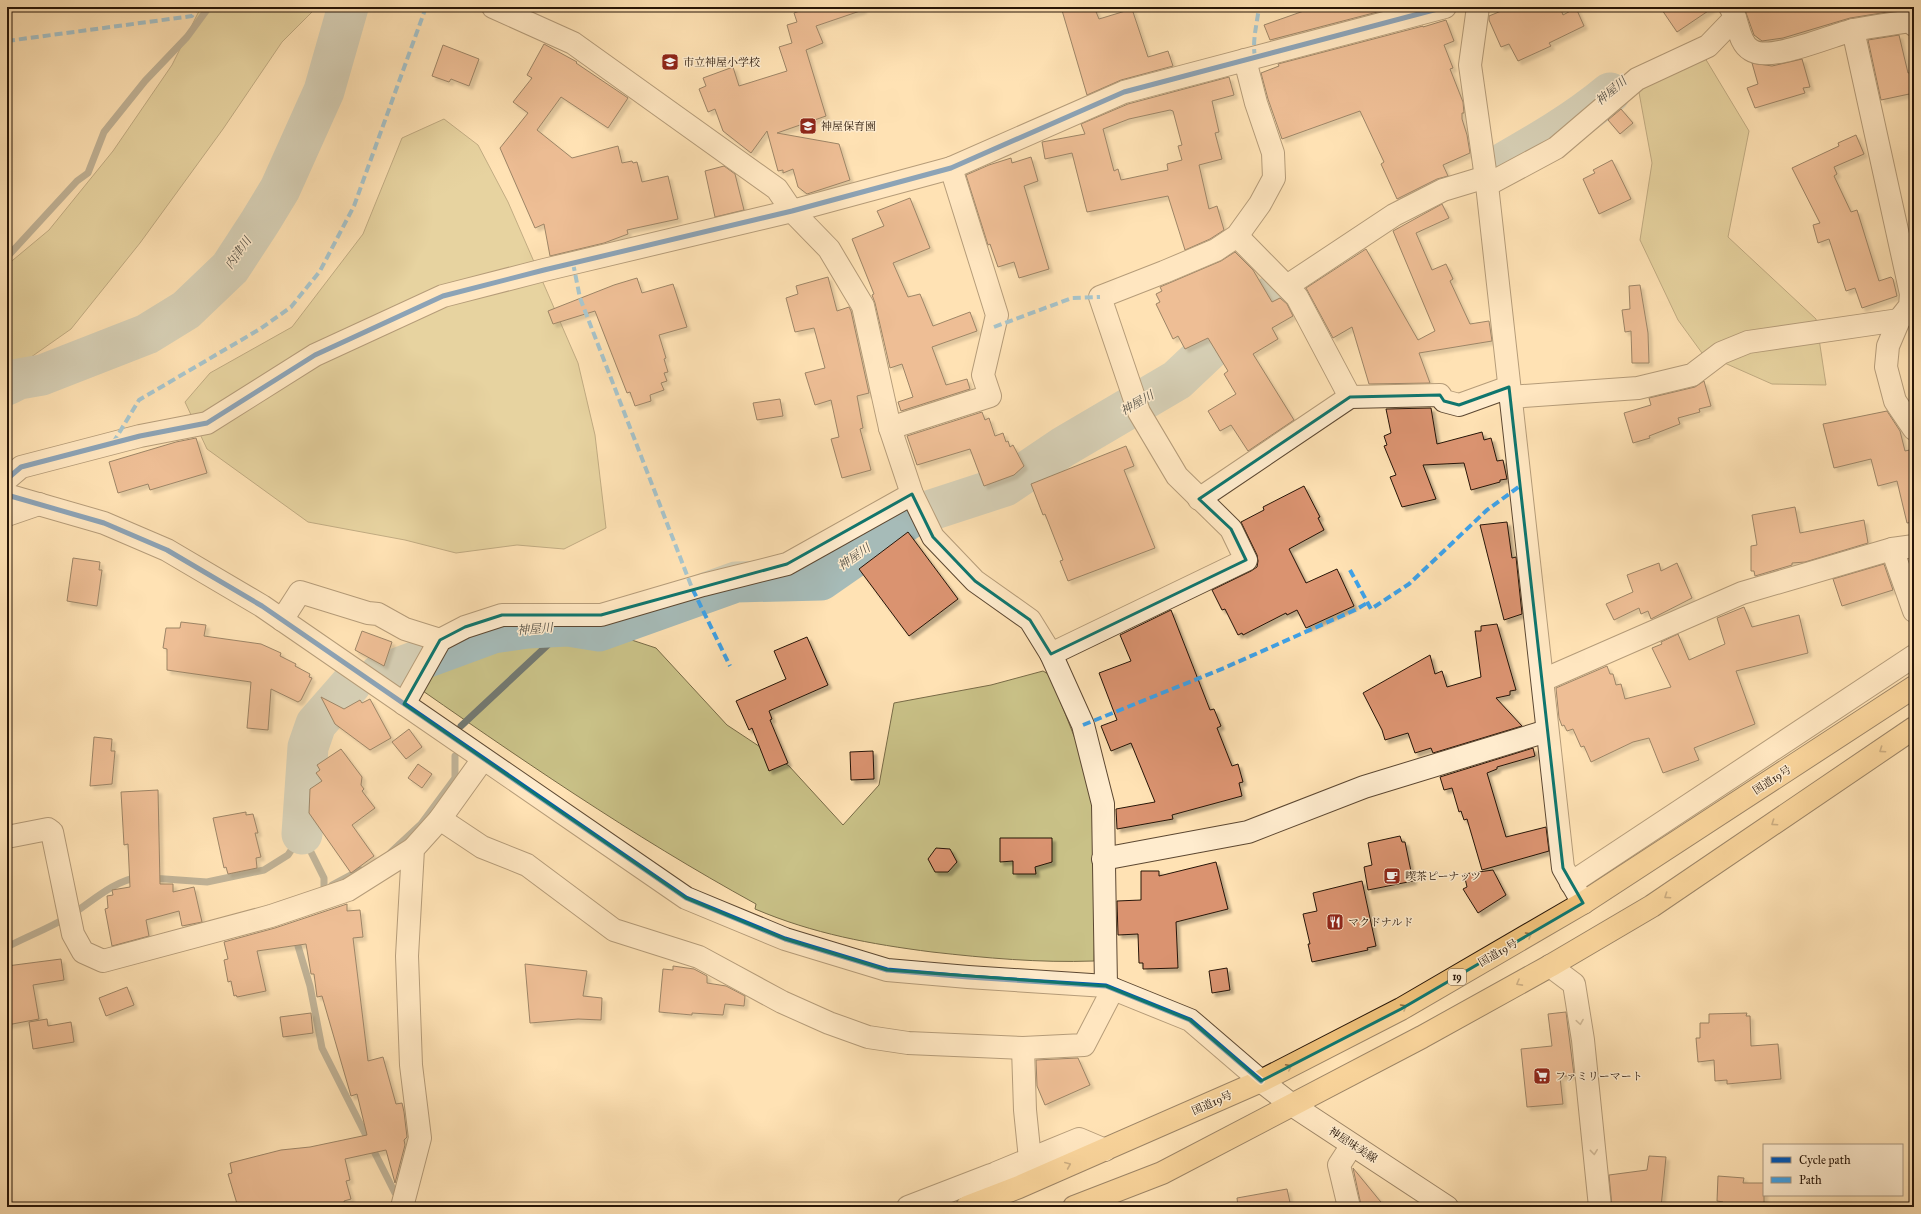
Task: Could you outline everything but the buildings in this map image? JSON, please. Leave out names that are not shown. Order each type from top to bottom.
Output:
[{"type":"highway","name":"国道19号","points":[[967,1207],[1034,1169],[1105,1150],[1261,1081],[1401,1009],[1583,903],[1914,687]]},
{"type":"highway","points":[[1074,1207],[1095,1202],[1162,1173],[1422,1038],[1550,966],[1652,906],[1914,728]]},
{"type":"street","points":[[440,819],[482,847],[527,865],[614,930],[699,957],[782,1002],[829,1023],[868,1037],[908,1043],[1023,1048],[1084,1045],[1110,987],[1103,860],[1103,804],[1083,725],[1051,654],[1030,620],[975,581],[933,537],[912,494],[890,428],[863,306],[829,249],[792,211],[777,189],[573,43],[493,7]]},
{"type":"street","points":[[7,479],[21,467],[140,436],[207,424],[315,355],[443,296],[544,270],[792,211],[951,168],[1124,92],[1445,7]]},
{"type":"street","points":[[1478,7],[1470,65],[1486,181],[1563,868],[1583,903]]},
{"type":"street","points":[[1287,286],[1394,215],[1443,190],[1486,181],[1556,148],[1637,79],[1708,46],[1733,11]]},
{"type":"street","points":[[1733,11],[1744,44],[1750,50],[1765,54],[1796,48],[1853,30],[1911,21],[1914,25]]},
{"type":"street","points":[[1853,30],[1912,294],[1908,311],[1888,346],[1886,367],[1895,401],[1914,429]]},
{"type":"street","points":[[1051,654],[1246,560],[1231,529],[1177,476],[1139,412],[1100,297],[1216,250],[1238,236],[1260,204],[1274,178],[1273,153],[1256,103],[1245,60]]},
{"type":"street","points":[[890,428],[990,396],[983,375],[997,315],[951,168]]},
{"type":"street","points":[[1238,236],[1297,297],[1350,397]]},
{"type":"street","points":[[1199,499],[1350,397],[1440,395],[1444,401],[1459,405],[1510,392],[1638,388],[1692,375],[1721,354],[1748,342],[1908,311]]},
{"type":"street","points":[[404,704],[434,650],[465,627],[502,615],[601,615],[703,585],[787,564],[912,494]]},
{"type":"street","name":"神屋味美線","points":[[7,495],[104,523],[167,550],[262,606],[686,898],[785,940],[887,970],[1110,987],[1190,1020],[1261,1081],[1292,1105],[1447,1207]]},
{"type":"street","points":[[7,515],[38,504]]},
{"type":"street","points":[[1543,680],[1742,593],[1892,549],[1914,546]]},
{"type":"street","points":[[1892,549],[1914,611]]},
{"type":"street","points":[[282,620],[300,592],[368,613],[378,614],[406,629],[434,650]]},
{"type":"street","points":[[1571,883],[1914,656]]},
{"type":"street","points":[[1103,860],[1248,832],[1364,787],[1547,731]]},
{"type":"street","points":[[7,837],[48,829],[52,832],[73,934],[83,952],[104,961],[271,916],[348,890],[413,850],[440,819],[483,759]]},
{"type":"street","points":[[402,1207],[420,1138],[411,1065],[407,956],[413,850]]},
{"type":"street","points":[[1550,966],[1574,984],[1583,1040],[1600,1207]]},
{"type":"street","points":[[908,1207],[991,1175],[1034,1169],[1024,1110],[1023,1048]]},
{"type":"street","points":[[1349,1207],[1339,1165],[1352,1145]]},
{"type":"highlighted area","points":[[1509,387],[1563,868],[1583,903],[1401,1009],[1261,1081],[1190,1020],[1106,986],[887,970],[785,939],[686,898],[404,704],[440,640],[465,627],[502,615],[601,615],[787,564],[912,494],[933,537],[975,581],[1030,620],[1051,654],[1246,560],[1231,529],[1199,499],[1350,397],[1440,395],[1444,401],[1459,405]]},
{"type":"shaded area","points":[[201,7],[317,7],[282,42],[223,129],[140,243],[71,329],[7,374],[7,265],[49,230],[113,151],[172,65]]},
{"type":"shaded area","points":[[1705,58],[1749,131],[1728,237],[1816,319],[1826,385],[1772,384],[1702,353],[1678,320],[1640,240],[1652,163],[1638,87]]},
{"type":"shaded area","points":[[444,119],[478,145],[508,202],[578,363],[595,435],[606,528],[564,549],[517,545],[456,553],[405,540],[308,522],[207,449],[185,402],[210,373],[292,327],[363,234],[402,138]]},
{"type":"shaded area","points":[[500,621],[589,626],[656,648],[727,725],[789,766],[843,825],[879,785],[894,703],[991,685],[1043,671],[1050,675],[1085,764],[1097,825],[1094,961],[1013,960],[909,949],[842,937],[777,918],[755,909],[756,904],[664,851],[619,823],[531,765],[400,675],[410,652],[465,637]]},
{"type":"waterway","points":[[7,257],[77,181],[88,173],[104,132],[145,81],[187,37],[209,7]]},
{"type":"waterway","name":"内津川","points":[[7,385],[19,379],[42,375],[147,334],[186,310],[230,268],[280,189],[324,91],[348,7]]},
{"type":"waterway","name":"神屋川","points":[[1493,169],[1568,124],[1610,93]]},
{"type":"waterway","name":"神屋川","points":[[379,675],[493,633],[528,628],[568,626],[599,631],[736,582],[821,580],[913,516],[1005,486],[1063,447],[1177,380],[1213,346],[1243,329],[1273,295]]},
{"type":"waterway","points":[[461,726],[568,626]]},
{"type":"waterway","name":"神屋川","points":[[302,834],[308,747],[316,724],[351,684]]},
{"type":"waterway","points":[[391,852],[421,824],[455,778],[455,756]]},
{"type":"waterway","points":[[151,878],[207,882],[264,870],[288,855],[302,834],[324,878],[324,889]]},
{"type":"waterway","points":[[332,885],[360,870]]},
{"type":"waterway","points":[[7,947],[66,918],[109,888],[139,877]]},
{"type":"waterway","points":[[295,936],[310,986],[322,1048],[395,1193]]},
{"type":"marked path","points":[[7,41],[192,16],[198,7]]},
{"type":"marked path","points":[[113,443],[139,400],[260,329],[291,307],[320,271],[354,206],[426,7]]},
{"type":"marked path","points":[[1255,57],[1254,39],[1259,7]]},
{"type":"marked path","points":[[573,263],[580,298],[692,588],[730,666]]},
{"type":"marked path","points":[[994,327],[1072,298],[1100,297]]},
{"type":"marked path","points":[[1350,570],[1371,609],[1409,584],[1487,510],[1520,486]]},
{"type":"marked path","points":[[1083,725],[1224,668],[1355,610],[1367,603]]},
{"type":"cycle path","points":[[7,479],[21,467],[140,436],[207,423],[315,355],[443,296],[544,270],[792,211],[951,168],[1124,92],[1445,7]]},
{"type":"cycle path","points":[[7,495],[104,523],[167,550],[262,606],[686,898],[785,939],[887,970],[1106,986],[1190,1020],[1261,1081]]},
{"type":"place","name":"市立神屋小学校","points":[[670,62]]},
{"type":"place","name":"神屋保育園","points":[[808,126]]},
{"type":"place","name":"喫茶ピーナッツ","points":[[1392,876]]},
{"type":"place","name":"マクドナルド","points":[[1335,922]]},
{"type":"place","name":"ファミリーマート","points":[[1542,1076]]}]
